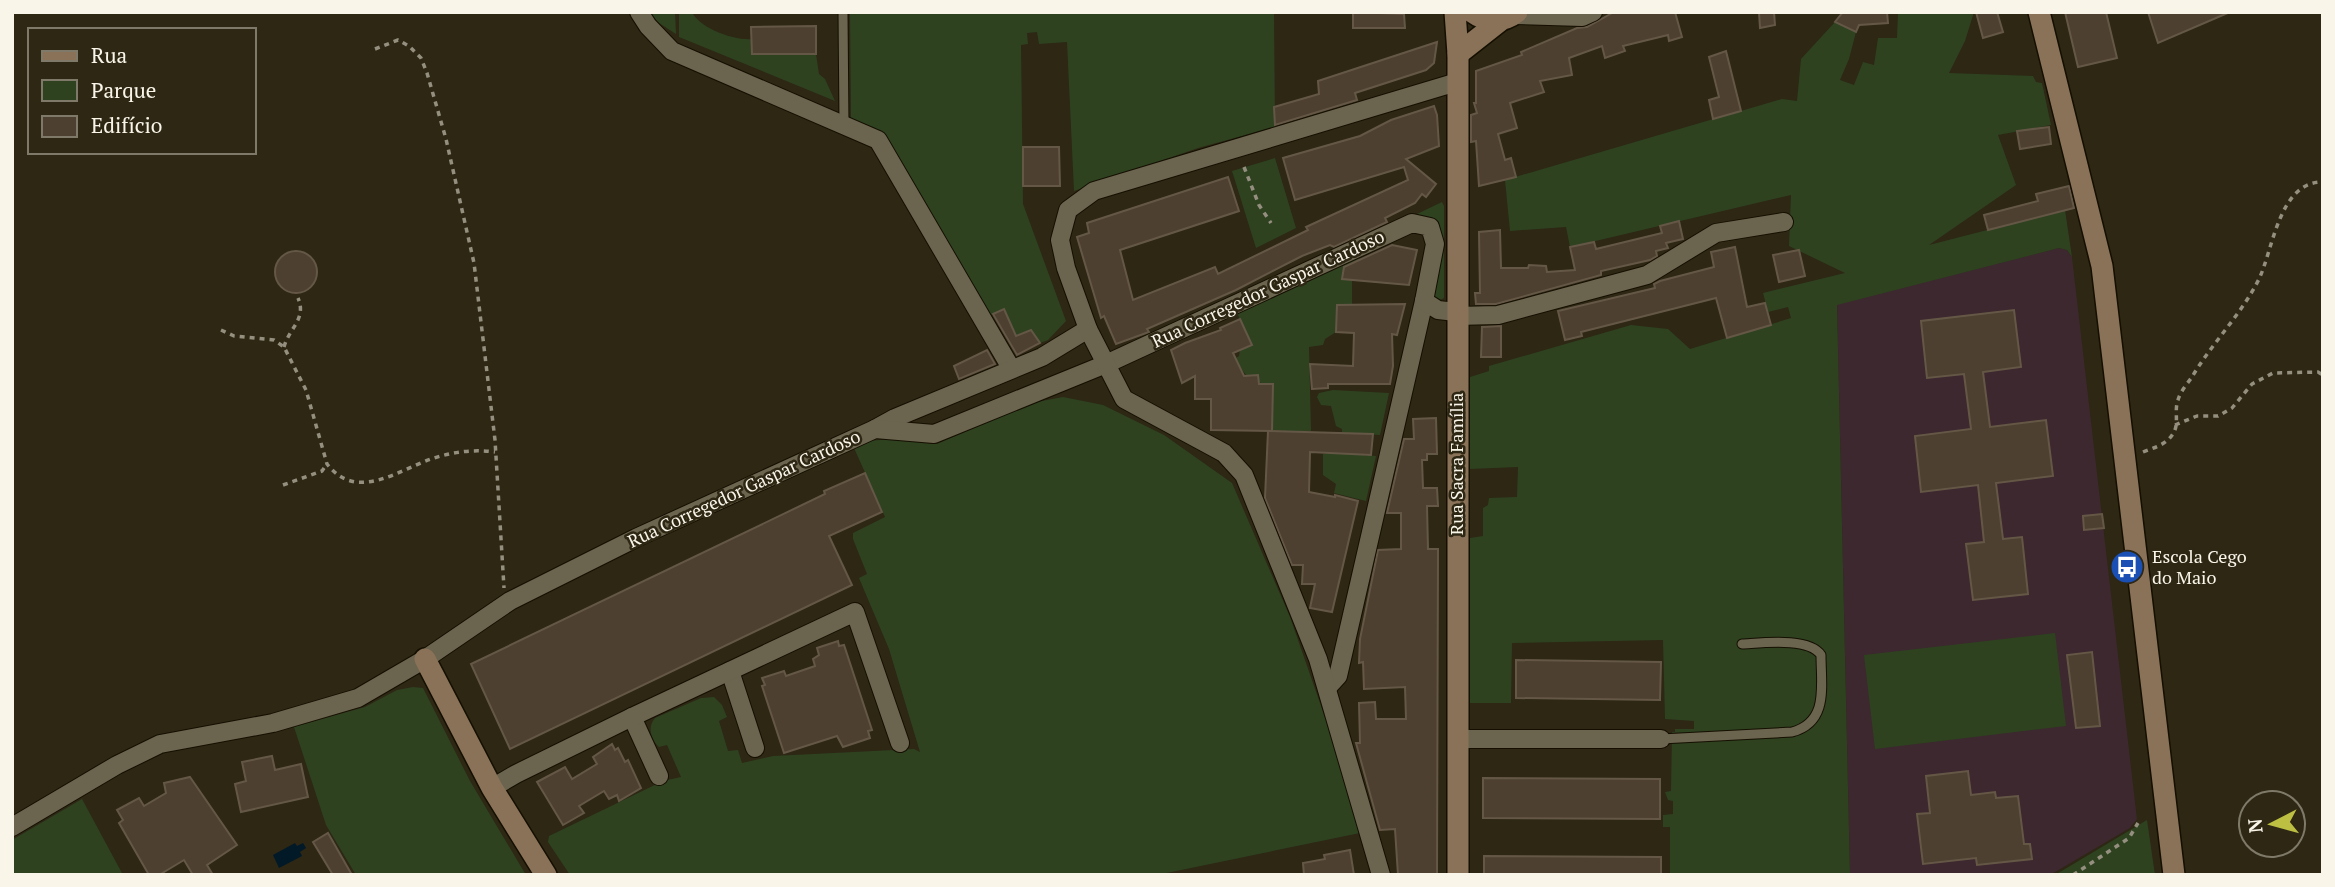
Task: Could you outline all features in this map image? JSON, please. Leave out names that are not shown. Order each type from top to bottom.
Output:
[{"type":"street","points":[[639,12],[648,26],[672,51],[878,140],[1011,368]]},
{"type":"street","name":"Rua Sacra Família","points":[[1455,12],[1458,54],[1458,875]]},
{"type":"street","points":[[1472,12],[1489,20],[1510,16],[1582,17],[1593,12]]},
{"type":"street","points":[[2039,12],[2102,266],[2174,875]]},
{"type":"street","points":[[1458,54],[1510,16]]},
{"type":"street","points":[[1381,875],[1318,659],[1282,563],[1244,475],[1224,453],[1124,399],[1088,329],[1066,268],[1060,240],[1068,210],[1094,191],[1457,82]]},
{"type":"street","points":[[1327,688],[1338,676],[1424,301],[1438,310],[1456,314],[1498,315],[1647,275],[1716,233],[1784,222]]},
{"type":"street","name":"Rua Corregedor Gaspar Cardoso","points":[[12,827],[117,765],[160,744],[273,723],[358,698],[425,659],[510,601],[636,538],[875,429],[934,435],[1106,364],[1412,223],[1430,227],[1435,244],[1424,301]]},
{"type":"street","points":[[875,429],[895,418],[1042,357],[1088,329]]},
{"type":"street","points":[[492,788],[632,717],[855,612],[900,743]]},
{"type":"street","points":[[425,659],[492,788],[546,875]]},
{"type":"street","points":[[730,671],[755,748]]},
{"type":"street","points":[[632,717],[659,776]]},
{"type":"street","points":[[1457,739],[1661,739]]},
{"type":"lane","points":[[843,12],[844,125]]},
{"type":"lane","points":[[1661,739],[1792,732],[1805,729],[1811,723],[1821,703],[1821,655],[1816,649],[1798,643],[1742,643]]},
{"type":"path","points":[[375,49],[398,40],[421,58],[446,139],[474,263],[496,452],[503,578],[510,601]]},
{"type":"path","points":[[1244,167],[1259,205],[1271,223]]},
{"type":"path","points":[[2135,455],[2161,446],[2175,431],[2178,400],[2207,352],[2237,315],[2260,278],[2275,228],[2292,198],[2309,184],[2323,182]]},
{"type":"path","points":[[284,347],[299,318],[301,311],[298,298]]},
{"type":"path","points":[[221,330],[234,336],[274,340],[284,347],[306,390],[327,464],[350,482],[371,482],[443,456],[477,450],[496,452]]},
{"type":"path","points":[[2175,425],[2197,416],[2218,416],[2232,408],[2252,384],[2273,373],[2323,374]]},
{"type":"path","points":[[283,485],[322,471],[327,464]]},
{"type":"path","points":[[2073,875],[2129,838],[2138,823]]},
{"type":"shaded area","points":[[2059,248],[2067,250],[2072,257],[2137,819],[2130,828],[2050,875],[1850,875],[1837,304]]},
{"type":"green space","points":[[649,12],[675,12],[676,34],[659,23]]},
{"type":"green space","points":[[679,12],[692,12],[702,23],[718,32],[736,38],[752,39],[752,54],[816,54],[819,74],[825,79],[835,101],[679,37]]},
{"type":"green space","points":[[850,12],[1274,12],[1275,127],[1198,148],[1074,191],[1067,42],[1039,44],[1037,32],[1027,33],[1028,44],[1021,45],[1023,204],[1066,321],[1048,340],[1040,343],[1031,330],[1016,336],[1004,310],[988,316],[883,134],[851,118]]},
{"type":"green space","points":[[1898,12],[1974,12],[1965,41],[1949,73],[2033,76],[2036,82],[2042,83],[2051,125],[1998,135],[2016,185],[1929,245],[2065,210],[2072,257],[2067,250],[2059,248],[1837,305],[1850,875],[1670,875],[1670,827],[1663,827],[1663,815],[1673,814],[1673,801],[1668,800],[1665,792],[1671,791],[1672,732],[1675,732],[1675,729],[1694,729],[1694,721],[1665,719],[1663,640],[1512,643],[1511,703],[1467,703],[1470,538],[1483,536],[1483,508],[1488,505],[1489,498],[1517,497],[1518,467],[1469,469],[1470,377],[1489,371],[1489,366],[1631,325],[1668,329],[1690,349],[1791,318],[1788,307],[1768,312],[1763,293],[1845,273],[1789,246],[1791,195],[1570,247],[1566,227],[1510,231],[1505,180],[1782,99],[1797,101],[1801,59],[1835,22],[1856,32],[1840,80],[1854,85],[1863,62],[1874,65],[1878,38],[1897,38]]},
{"type":"green space","points":[[1275,158],[1296,228],[1256,248],[1232,171]]},
{"type":"green space","points":[[1442,202],[1444,298],[1440,300],[1440,304],[1433,300],[1436,268],[1417,214]]},
{"type":"green space","points":[[1354,257],[1360,260],[1343,272],[1343,279],[1352,280],[1352,305],[1338,305],[1336,332],[1325,339],[1323,345],[1309,347],[1311,431],[1272,431],[1273,384],[1254,381],[1239,364],[1236,358],[1240,350],[1252,345],[1237,313]]},
{"type":"green space","points":[[1333,390],[1389,393],[1380,435],[1342,433],[1342,429],[1336,426],[1331,406],[1321,405],[1317,397],[1319,393]]},
{"type":"green space","points":[[1063,397],[1103,405],[1164,435],[1232,483],[1290,617],[1337,752],[1360,833],[1157,875],[570,875],[548,842],[549,836],[663,781],[681,777],[667,745],[659,747],[654,741],[651,725],[655,718],[701,698],[714,697],[722,705],[727,717],[719,721],[728,751],[738,750],[742,763],[773,756],[914,749],[920,752],[889,649],[859,578],[867,574],[853,533],[885,517],[854,448],[868,441],[892,439],[937,444],[1031,403]]},
{"type":"green space","points":[[1323,454],[1376,456],[1366,501],[1334,493],[1336,484],[1323,475]]},
{"type":"green space","points":[[2055,633],[2066,726],[1875,749],[1864,655]]},
{"type":"green space","points":[[423,688],[470,781],[526,875],[356,875],[326,825],[294,727],[365,707],[397,690]]},
{"type":"green space","points":[[82,799],[123,875],[12,875],[12,840]]},
{"type":"green space","points":[[2147,820],[2155,875],[2055,875]]},
{"type":"water","points":[[295,843],[297,846],[303,843],[306,848],[300,852],[302,856],[279,868],[273,855]]},
{"type":"building","points":[[1353,12],[1404,14],[1405,28],[1353,28]]},
{"type":"building","points":[[1614,12],[1675,12],[1682,37],[1669,41],[1668,35],[1623,46],[1625,51],[1605,58],[1602,46],[1569,58],[1572,75],[1540,81],[1544,92],[1510,103],[1517,128],[1498,134],[1505,160],[1511,158],[1516,177],[1479,186],[1476,141],[1471,142],[1471,115],[1477,113],[1474,103],[1476,71],[1522,55],[1521,52],[1577,28],[1587,27]]},
{"type":"building","points":[[1759,12],[1774,12],[1775,25],[1760,28]]},
{"type":"building","points":[[1843,12],[1887,12],[1888,23],[1859,25],[1856,32],[1835,22]]},
{"type":"building","points":[[1976,12],[1997,12],[2003,32],[1983,38]]},
{"type":"building","points":[[2065,12],[2106,12],[2117,58],[2078,67]]},
{"type":"building","points":[[2148,12],[2230,12],[2158,43]]},
{"type":"building","points":[[816,26],[816,54],[752,54],[751,27]]},
{"type":"building","points":[[1437,42],[1434,63],[1426,70],[1355,93],[1357,100],[1275,125],[1274,107],[1319,94],[1318,81]]},
{"type":"building","points":[[1726,51],[1741,111],[1713,119],[1709,100],[1719,97],[1709,57]]},
{"type":"building","points":[[1434,106],[1439,146],[1406,159],[1436,184],[1426,197],[1422,194],[1415,203],[1385,218],[1387,222],[1334,247],[1330,245],[1302,256],[1236,290],[1147,329],[1149,332],[1116,344],[1104,316],[1101,318],[1077,237],[1089,233],[1087,223],[1228,177],[1239,211],[1120,250],[1133,300],[1215,267],[1218,274],[1308,230],[1306,227],[1408,180],[1404,167],[1295,200],[1283,158],[1360,136],[1391,120]]},
{"type":"building","points":[[2049,127],[2051,144],[2020,149],[2017,131]]},
{"type":"building","points":[[1023,147],[1059,147],[1060,186],[1023,186]]},
{"type":"building","points":[[2069,186],[2074,208],[1988,230],[1984,215],[2038,201],[2036,194]]},
{"type":"building","points":[[1679,221],[1683,239],[1666,243],[1668,248],[1656,251],[1657,256],[1650,260],[1601,271],[1601,275],[1496,304],[1476,304],[1475,293],[1480,293],[1479,232],[1500,230],[1501,268],[1546,266],[1547,272],[1575,270],[1570,247],[1594,242],[1596,249],[1662,233],[1660,226]]},
{"type":"building","points":[[1392,245],[1417,250],[1409,285],[1342,279],[1344,267]]},
{"type":"building","points":[[1735,247],[1747,307],[1765,303],[1771,325],[1727,338],[1716,298],[1581,332],[1582,336],[1565,340],[1558,311],[1655,288],[1654,284],[1660,281],[1714,267],[1711,252]]},
{"type":"building","points":[[1799,250],[1805,276],[1779,282],[1773,255]]},
{"type":"building","points":[[296,251],[311,257],[317,272],[311,287],[296,293],[281,287],[275,272],[281,257]]},
{"type":"building","points":[[1405,304],[1397,335],[1392,334],[1393,366],[1390,384],[1328,384],[1328,388],[1312,389],[1310,364],[1353,366],[1354,333],[1336,332],[1337,305]]},
{"type":"building","points":[[1004,309],[1016,336],[1031,330],[1040,343],[1017,355],[993,314]]},
{"type":"building","points":[[2014,310],[2021,367],[1983,372],[1990,427],[2046,420],[2053,476],[1996,483],[2003,539],[2022,537],[2028,594],[1973,600],[1966,544],[1984,542],[1978,485],[1921,492],[1915,436],[1971,429],[1964,374],[1927,378],[1921,321]]},
{"type":"building","points":[[1240,319],[1252,345],[1233,353],[1244,376],[1258,375],[1259,384],[1273,384],[1272,431],[1211,430],[1211,399],[1195,399],[1195,376],[1182,383],[1171,350],[1221,330],[1220,328]]},
{"type":"building","points":[[1501,326],[1501,357],[1481,357],[1482,327]]},
{"type":"building","points":[[987,350],[995,364],[959,379],[954,366]]},
{"type":"building","points":[[1436,418],[1437,454],[1427,454],[1427,460],[1422,460],[1423,488],[1437,488],[1438,506],[1427,506],[1428,549],[1438,549],[1437,875],[1398,875],[1395,829],[1380,830],[1356,743],[1360,743],[1359,703],[1375,702],[1376,719],[1406,719],[1405,687],[1364,689],[1363,662],[1359,663],[1360,639],[1378,550],[1401,549],[1401,513],[1387,513],[1404,439],[1414,439],[1413,419]]},
{"type":"building","points":[[1268,431],[1373,434],[1371,455],[1310,452],[1309,492],[1358,501],[1332,612],[1310,608],[1315,584],[1302,584],[1303,565],[1292,565],[1265,498]]},
{"type":"building","points":[[865,473],[882,512],[829,536],[852,585],[510,749],[471,664]]},
{"type":"building","points":[[2102,514],[2104,528],[2084,530],[2083,516]]},
{"type":"building","points":[[838,641],[839,646],[844,645],[872,730],[868,731],[870,738],[843,747],[837,736],[784,753],[762,686],[765,685],[762,678],[784,671],[786,676],[815,666],[813,659],[819,655],[817,648]]},
{"type":"building","points":[[2092,652],[2100,726],[2076,728],[2067,655]]},
{"type":"building","points":[[1516,660],[1661,662],[1660,700],[1516,698]]},
{"type":"building","points":[[612,744],[615,750],[618,748],[625,762],[628,760],[641,788],[619,801],[617,795],[609,799],[604,791],[579,806],[584,813],[563,825],[537,782],[565,767],[572,779],[597,764],[593,757]]},
{"type":"building","points":[[272,756],[275,770],[301,764],[308,797],[241,812],[235,784],[246,781],[242,762]]},
{"type":"building","points":[[1968,771],[1971,795],[1995,792],[1996,798],[2018,796],[2024,844],[2030,844],[2032,859],[1977,865],[1976,858],[1923,864],[1917,814],[1930,813],[1926,776]]},
{"type":"building","points":[[190,777],[237,845],[207,865],[213,875],[193,875],[184,860],[159,875],[149,875],[119,823],[123,820],[117,810],[139,798],[144,806],[166,793],[164,783]]},
{"type":"building","points":[[1483,778],[1660,779],[1660,819],[1483,818]]},
{"type":"building","points":[[328,833],[352,875],[333,875],[313,842]]},
{"type":"building","points":[[1350,850],[1354,875],[1304,875],[1303,863],[1325,859],[1324,855]]},
{"type":"building","points":[[1484,856],[1661,857],[1661,875],[1484,875]]},
{"type":"place","name":"Escola Cego do Maio","points":[[2127,567]]}]
